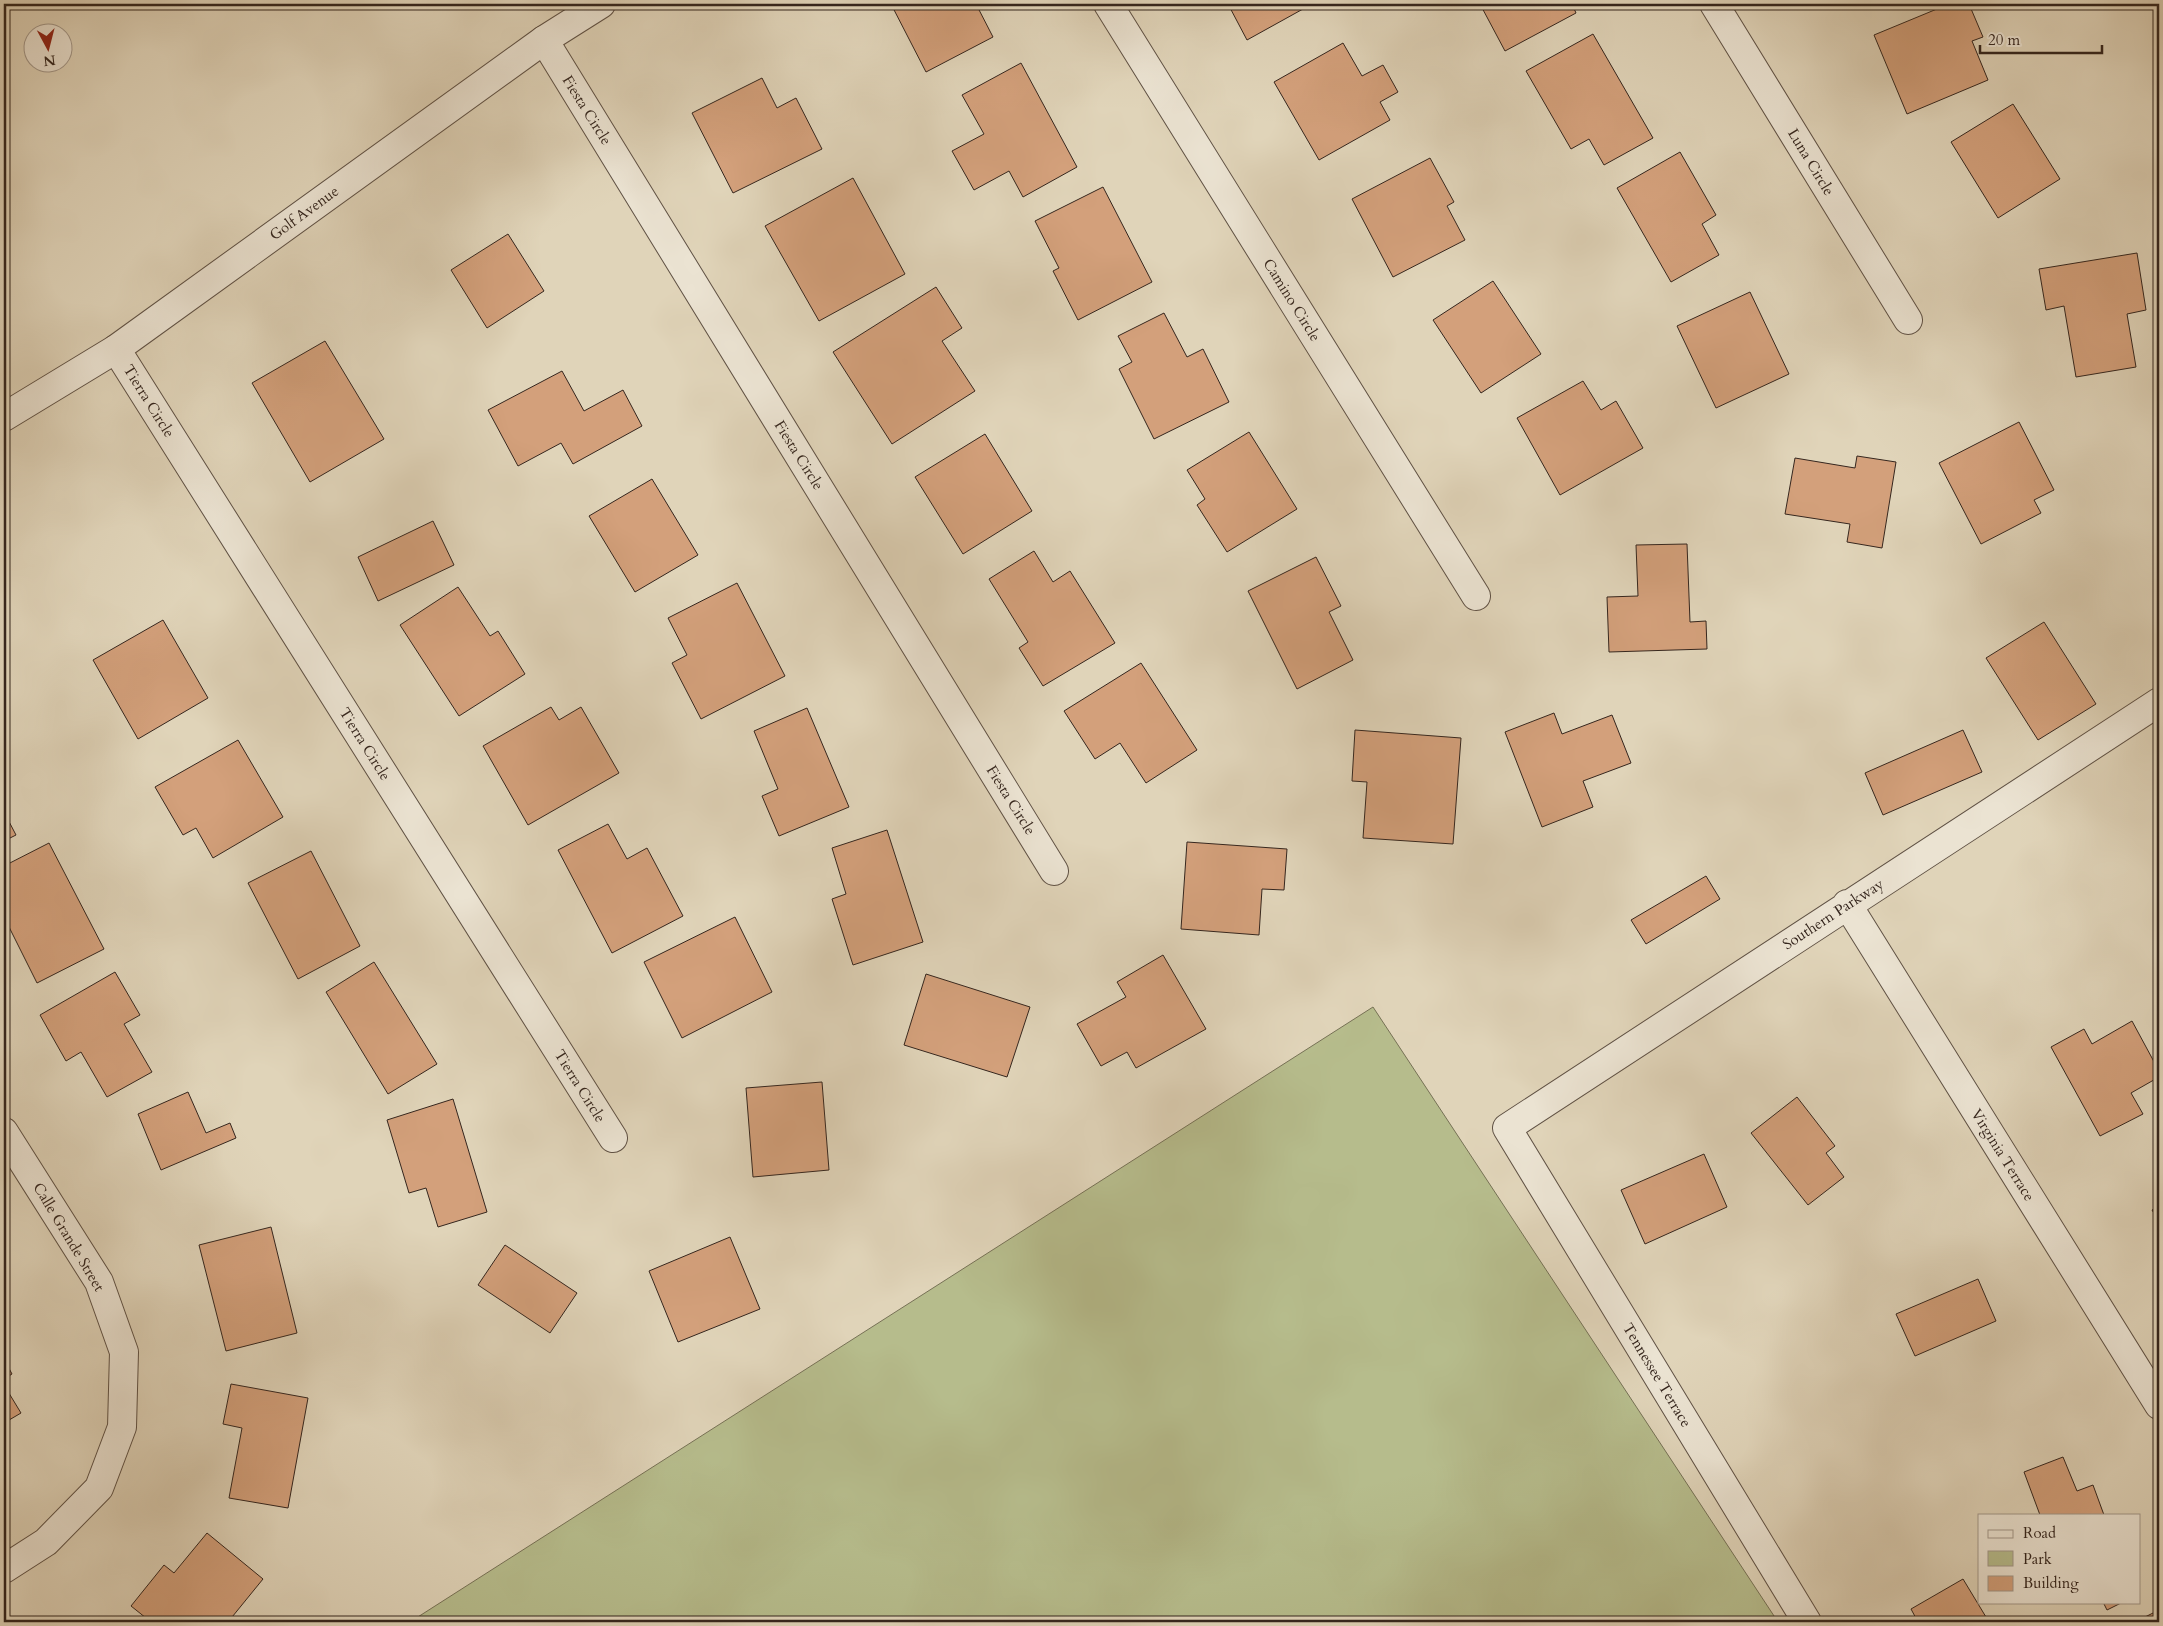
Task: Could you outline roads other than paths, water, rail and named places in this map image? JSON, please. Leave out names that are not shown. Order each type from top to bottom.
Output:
[{"type":"street","name":"Golf Avenue","points":[[4,417],[116,349],[544,40],[600,4]]},
{"type":"street","name":"Camino Circle","points":[[1108,4],[1476,596]]},
{"type":"street","name":"Luna Circle","points":[[1714,4],[1908,320]]},
{"type":"street","name":"Fiesta Circle","points":[[544,40],[1054,871]]},
{"type":"street","name":"Tierra Circle","points":[[116,349],[613,1138]]},
{"type":"street","name":"Southern Parkway","points":[[1507,1128],[1847,904],[2159,702]]},
{"type":"street","name":"Virginia Terrace","points":[[1847,904],[2159,1405]]},
{"type":"street","name":"Tennessee Terrace","points":[[1507,1128],[1807,1622]]},
{"type":"street","name":"Calle Grande Street","points":[[4,1132],[99,1282],[124,1352],[122,1427],[99,1488],[46,1542],[4,1569]]}]
